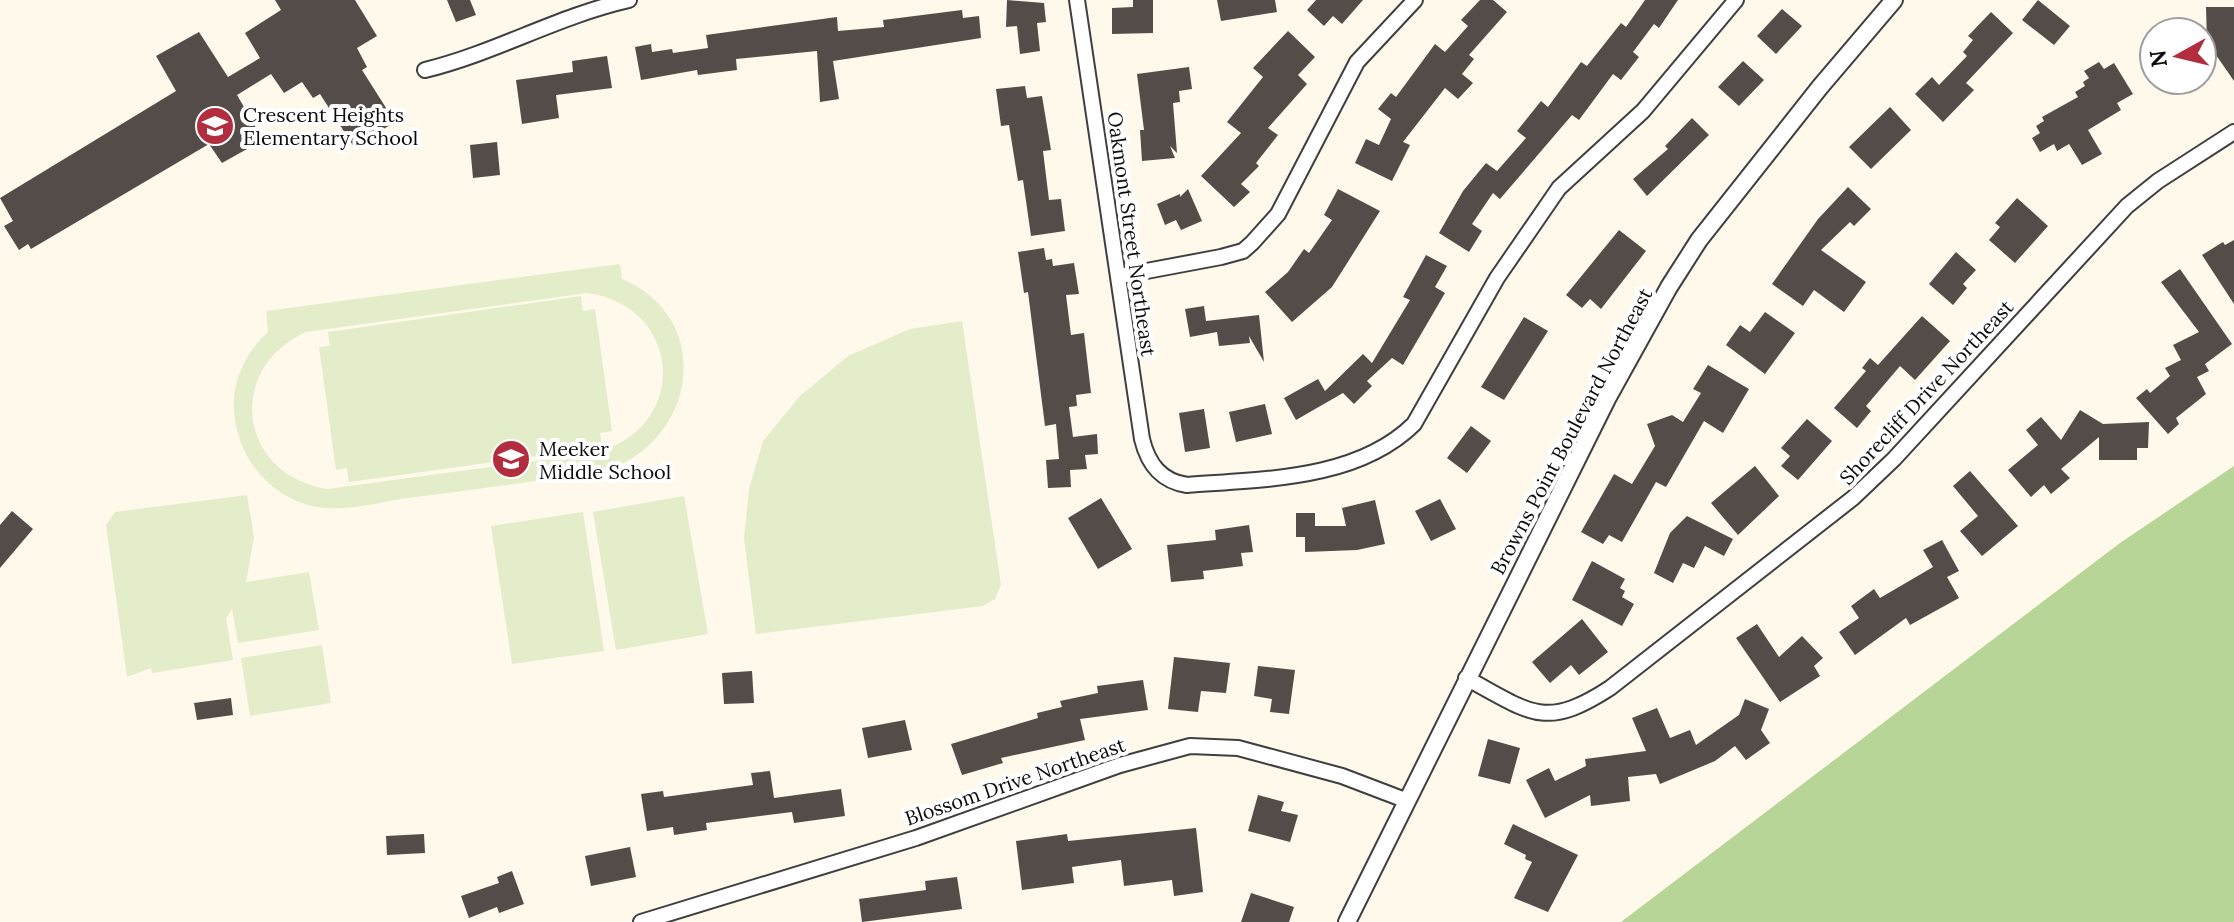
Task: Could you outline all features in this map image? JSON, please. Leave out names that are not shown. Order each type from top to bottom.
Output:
[{"type":"street","points":[[425,70],[463,61],[573,15],[629,0]]},
{"type":"street","name":"Oakmont Street Northeast","points":[[1077,0],[1145,453],[1156,470],[1177,483],[1187,485],[1301,473],[1358,461],[1395,443],[1414,424],[1497,278],[1559,188],[1643,111],[1736,0]]},
{"type":"street","points":[[1120,276],[1221,257],[1243,251],[1252,243],[1278,214],[1357,62],[1415,0]]},
{"type":"street","name":"Browns Point Boulevard Northeast","points":[[1347,922],[1612,389],[1684,263],[1820,87],[1894,0]]},
{"type":"street","name":"Shorecliff Drive Northeast","points":[[1466,678],[1525,710],[1550,713],[1577,709],[1610,688],[1853,498],[1894,459],[2127,206],[2158,181],[2234,132]]},
{"type":"street","name":"Blossom Drive Northeast","points":[[641,922],[916,838],[1120,765],[1190,746],[1238,748],[1342,776],[1405,800]]},
{"type":"green space","points":[[620,264],[622,279],[653,298],[673,323],[683,352],[682,383],[673,412],[655,439],[630,460],[596,473],[351,507],[317,507],[288,497],[264,478],[246,454],[236,425],[234,399],[239,374],[244,362],[268,332],[266,311]],"holes":[[[587,293],[619,303],[643,320],[657,343],[663,369],[660,396],[647,420],[625,440],[594,453],[328,489],[298,480],[275,464],[260,443],[253,420],[253,395],[262,370],[280,349],[306,332]]]},
{"type":"green space","points":[[581,296],[583,311],[595,309],[612,431],[600,433],[602,447],[349,482],[347,468],[336,470],[319,347],[330,346],[328,332]]},
{"type":"green space","points":[[962,321],[1001,585],[995,599],[983,606],[756,634],[744,538],[749,489],[763,441],[800,396],[848,356],[910,329]]},
{"type":"green space","points":[[2234,466],[2234,922],[1621,922],[2120,543]]},
{"type":"green space","points":[[247,495],[254,537],[246,582],[309,572],[319,630],[238,643],[232,609],[226,618],[233,660],[152,673],[151,668],[127,677],[106,525],[115,512]]},
{"type":"green space","points":[[684,496],[708,634],[616,650],[593,512]]},
{"type":"green space","points":[[583,512],[604,651],[512,664],[491,526]]},
{"type":"green space","points":[[322,645],[331,703],[250,716],[241,658]]},
{"type":"building","points":[[275,0],[355,0],[377,36],[357,48],[367,67],[362,70],[395,122],[354,147],[320,94],[313,98],[302,82],[284,93],[271,74],[237,95],[263,140],[222,163],[209,144],[31,249],[28,244],[19,250],[4,226],[13,221],[0,198],[176,91],[156,56],[199,32],[228,77],[260,58],[245,33],[281,10]]},
{"type":"building","points":[[447,0],[470,0],[476,15],[456,22]]},
{"type":"building","points":[[1007,0],[1044,3],[1046,22],[1037,23],[1040,51],[1020,54],[1017,26],[1006,27]]},
{"type":"building","points":[[1133,0],[1153,0],[1153,33],[1112,34],[1112,8],[1133,7]]},
{"type":"building","points":[[1217,0],[1275,0],[1277,12],[1221,21]]},
{"type":"building","points":[[1316,0],[1363,0],[1342,24],[1333,16],[1324,26],[1307,10]]},
{"type":"building","points":[[1480,0],[1493,0],[1507,12],[1469,55],[1474,59],[1462,74],[1473,83],[1458,99],[1445,88],[1403,142],[1410,145],[1392,181],[1355,163],[1366,139],[1379,145],[1391,119],[1378,109],[1391,93],[1396,97],[1435,44],[1445,52],[1468,26],[1461,20]]},
{"type":"building","points":[[1645,0],[1678,0],[1659,28],[1654,24],[1633,52],[1639,57],[1621,80],[1613,74],[1579,120],[1572,115],[1500,199],[1493,193],[1472,224],[1482,231],[1469,252],[1439,233],[1463,191],[1486,163],[1497,171],[1526,138],[1517,131],[1541,101],[1548,107],[1581,62],[1587,66],[1621,23],[1626,27]]},
{"type":"building","points":[[2038,0],[2070,26],[2054,45],[2022,20]]},
{"type":"building","points":[[2206,7],[2234,7],[2234,81],[2218,58],[2218,16],[2206,16]]},
{"type":"building","points":[[1782,9],[1802,26],[1776,54],[1757,36]]},
{"type":"building","points":[[962,10],[963,18],[979,16],[981,38],[833,61],[839,99],[820,102],[817,51],[736,59],[737,70],[698,75],[697,70],[641,80],[635,47],[651,44],[652,52],[672,49],[673,53],[708,48],[706,35],[837,17],[838,31],[884,27],[883,20]]},
{"type":"building","points":[[1991,12],[2013,33],[1966,83],[1974,90],[1943,122],[1915,94],[1932,77],[1939,85],[1967,56],[1963,52],[1973,40],[1968,36]]},
{"type":"building","points":[[1288,31],[1315,57],[1298,75],[1307,84],[1268,128],[1278,135],[1256,163],[1259,166],[1241,184],[1250,192],[1234,207],[1201,176],[1241,133],[1227,122],[1263,77],[1253,68]]},
{"type":"building","points":[[607,56],[612,88],[556,95],[559,118],[522,124],[516,80],[573,72],[572,61]]},
{"type":"building","points":[[1743,61],[1764,80],[1739,106],[1718,87]]},
{"type":"building","points":[[2099,62],[2104,69],[2114,63],[2133,94],[2117,103],[2121,110],[2088,130],[2102,154],[2082,165],[2069,144],[2057,151],[2054,144],[2040,152],[2032,138],[2040,133],[2036,126],[2044,121],[2042,117],[2078,97],[2075,92],[2085,86],[2083,82],[2089,78],[2084,71]]},
{"type":"building","points":[[1189,67],[1192,89],[1179,91],[1180,102],[1173,103],[1177,153],[1170,146],[1175,158],[1142,161],[1140,130],[1144,130],[1137,74]]},
{"type":"building","points":[[1025,86],[1027,98],[1042,96],[1051,150],[1043,151],[1049,200],[1061,199],[1065,231],[1031,236],[1023,180],[1018,181],[1009,125],[1001,126],[996,89]]},
{"type":"building","points":[[1890,107],[1911,130],[1871,169],[1849,147]]},
{"type":"building","points":[[1692,118],[1709,135],[1647,196],[1633,179],[1668,149],[1665,146]]},
{"type":"building","points":[[497,142],[500,175],[473,178],[470,145]]},
{"type":"building","points":[[1848,187],[1871,209],[1854,226],[1850,222],[1821,250],[1866,282],[1844,312],[1814,290],[1803,306],[1772,284],[1818,219]]},
{"type":"building","points":[[1188,189],[1202,221],[1181,230],[1176,220],[1165,225],[1157,204],[1180,194],[1180,197]]},
{"type":"building","points":[[1338,189],[1380,211],[1332,287],[1292,322],[1265,292],[1288,272],[1304,249],[1309,253],[1332,220],[1324,215]]},
{"type":"building","points":[[2017,198],[2048,226],[2015,263],[1989,240],[2000,227],[1995,223]]},
{"type":"building","points":[[1619,230],[1646,251],[1601,309],[1590,299],[1582,308],[1566,295]]},
{"type":"building","points":[[2234,240],[2234,304],[2202,255],[2223,242],[2225,245]]},
{"type":"building","points":[[1044,248],[1046,260],[1052,259],[1053,266],[1074,263],[1079,294],[1066,295],[1071,335],[1084,333],[1091,393],[1076,395],[1077,406],[1069,407],[1073,437],[1097,434],[1098,454],[1085,455],[1087,469],[1070,470],[1071,487],[1048,488],[1046,460],[1059,459],[1056,424],[1045,426],[1028,292],[1024,293],[1018,252]]},
{"type":"building","points":[[1956,252],[1976,270],[1963,284],[1967,288],[1953,305],[1929,284]]},
{"type":"building","points":[[1426,255],[1447,266],[1435,287],[1445,293],[1403,365],[1392,358],[1367,381],[1372,386],[1354,404],[1343,393],[1296,420],[1284,398],[1318,379],[1325,391],[1363,354],[1372,363],[1410,300],[1403,297]]},
{"type":"building","points":[[2180,269],[2232,344],[2205,364],[2209,371],[2197,377],[2206,394],[2176,418],[2179,424],[2168,434],[2136,398],[2147,389],[2150,393],[2170,376],[2165,368],[2181,360],[2173,345],[2199,332],[2161,282]]},
{"type":"building","points":[[1204,306],[1206,321],[1259,315],[1264,362],[1249,336],[1250,343],[1219,346],[1217,332],[1190,337],[1185,309]]},
{"type":"building","points":[[1765,312],[1795,333],[1765,374],[1726,345],[1740,325],[1750,332]]},
{"type":"building","points":[[1922,316],[1950,341],[1915,380],[1900,366],[1866,406],[1871,411],[1857,428],[1834,408],[1866,371],[1862,368],[1870,358],[1878,365]]},
{"type":"building","points":[[1524,317],[1548,331],[1504,400],[1481,387]]},
{"type":"building","points":[[1708,365],[1749,389],[1723,433],[1704,421],[1666,487],[1656,482],[1622,542],[1609,535],[1603,544],[1581,532],[1614,474],[1632,484],[1655,446],[1647,424],[1672,415],[1683,422],[1701,393],[1693,389]]},
{"type":"building","points":[[1265,404],[1272,434],[1236,442],[1229,412]]},
{"type":"building","points":[[1204,409],[1210,448],[1185,452],[1179,413]]},
{"type":"building","points":[[2080,410],[2103,424],[2149,422],[2148,448],[2137,448],[2137,460],[2099,460],[2099,437],[2061,469],[2070,478],[2051,494],[2044,485],[2031,497],[2008,470],[2038,445],[2026,430],[2041,417],[2061,440]]},
{"type":"building","points":[[1807,419],[1832,441],[1798,480],[1781,466],[1790,456],[1781,448]]},
{"type":"building","points":[[1471,426],[1491,441],[1467,473],[1447,458]]},
{"type":"building","points":[[1755,466],[1779,496],[1738,535],[1711,503]]},
{"type":"building","points":[[1970,471],[2018,526],[1982,556],[1960,531],[1978,516],[1953,486]]},
{"type":"building","points":[[1101,498],[1132,549],[1098,569],[1068,518]]},
{"type":"building","points":[[1440,499],[1456,529],[1431,541],[1415,511]]},
{"type":"building","points":[[1375,500],[1385,544],[1357,550],[1305,552],[1305,537],[1296,537],[1296,513],[1315,513],[1315,526],[1346,526],[1342,508]]},
{"type":"building","points":[[12,511],[33,529],[0,568],[0,525]]},
{"type":"building","points":[[1687,516],[1733,539],[1724,556],[1705,546],[1694,568],[1683,563],[1673,583],[1654,573],[1670,533]]},
{"type":"building","points":[[1249,525],[1253,552],[1241,553],[1243,566],[1203,571],[1204,579],[1171,582],[1167,545],[1216,540],[1215,530]]},
{"type":"building","points":[[1942,540],[1959,571],[1947,577],[1959,598],[1910,625],[1906,618],[1855,655],[1839,632],[1859,618],[1851,606],[1874,589],[1880,598],[1933,567],[1923,550]]},
{"type":"building","points":[[1592,561],[1625,579],[1620,588],[1625,591],[1622,597],[1634,604],[1622,626],[1572,600]]},
{"type":"building","points":[[1582,619],[1608,652],[1579,675],[1571,665],[1550,683],[1532,662]]},
{"type":"building","points":[[1757,624],[1779,657],[1802,636],[1823,658],[1814,666],[1820,676],[1780,702],[1736,638]]},
{"type":"building","points":[[1174,657],[1230,663],[1226,693],[1201,691],[1198,712],[1168,709]]},
{"type":"building","points":[[1258,666],[1295,670],[1289,714],[1270,712],[1272,699],[1254,696]]},
{"type":"building","points":[[752,671],[754,703],[724,704],[722,673]]},
{"type":"building","points":[[1143,680],[1148,710],[1080,719],[1085,740],[1001,758],[1003,763],[962,775],[951,744],[1038,718],[1037,713],[1062,707],[1060,701],[1098,693],[1097,686]]},
{"type":"building","points":[[231,698],[233,715],[197,720],[194,703]]},
{"type":"building","points":[[1745,699],[1769,709],[1761,730],[1770,743],[1746,760],[1735,746],[1715,761],[1660,784],[1656,774],[1628,777],[1630,801],[1591,806],[1590,795],[1545,818],[1526,780],[1549,768],[1555,781],[1586,766],[1585,759],[1646,751],[1632,718],[1657,708],[1670,738],[1690,730],[1696,745],[1739,715]]},
{"type":"building","points":[[905,720],[912,750],[868,758],[862,728]]},
{"type":"building","points":[[1488,739],[1520,748],[1510,784],[1478,776]]},
{"type":"building","points":[[770,771],[774,798],[841,789],[845,816],[794,823],[792,812],[706,823],[707,830],[674,835],[673,827],[647,831],[641,794],[663,791],[664,797],[753,785],[751,773]]},
{"type":"building","points":[[1258,795],[1284,802],[1281,811],[1298,815],[1290,842],[1248,831]]},
{"type":"building","points":[[1513,824],[1578,855],[1548,912],[1514,898],[1532,862],[1525,859],[1526,855],[1504,844]]},
{"type":"building","points":[[1196,828],[1203,892],[1174,896],[1172,880],[1124,886],[1121,860],[1072,867],[1074,883],[1022,890],[1016,841],[1067,834],[1068,841]]},
{"type":"building","points":[[424,834],[425,853],[387,855],[386,836]]},
{"type":"building","points":[[630,847],[636,877],[591,886],[585,856]]},
{"type":"building","points":[[512,871],[524,904],[499,913],[497,907],[469,918],[461,896],[499,883],[497,877]]},
{"type":"building","points":[[957,877],[962,909],[862,922],[859,899],[926,890],[925,881]]},
{"type":"building","points":[[1251,893],[1294,907],[1289,922],[1241,922]]},
{"type":"place","name":"Crescent Heights Elementary School","points":[[215,126]]},
{"type":"place","name":"Meeker Middle School","points":[[511,459]]}]
